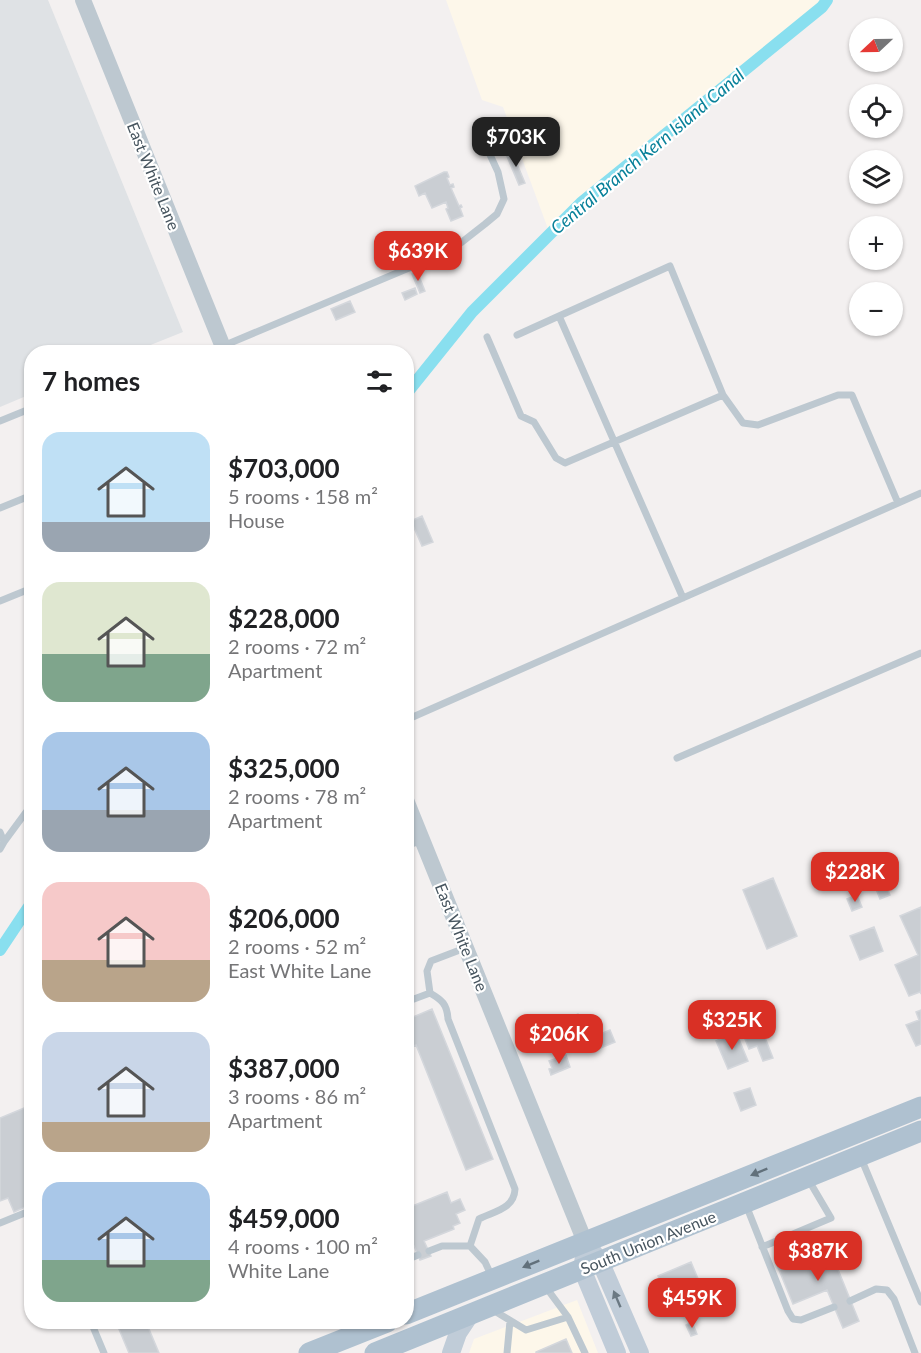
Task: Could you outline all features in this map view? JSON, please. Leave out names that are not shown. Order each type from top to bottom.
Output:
[{"type":"main road","name":"South Union Avenue","points":[[414,1311],[916,1109]]},
{"type":"main road","points":[[782,1187],[804,1165],[879,1135],[878,1125]]},
{"type":"main road","name":"South Union Avenue","points":[[389,1350],[920,1131]]},
{"type":"main road","points":[[585,1242],[617,1353]]},
{"type":"main road","points":[[591,1265],[640,1353]]},
{"type":"main road","points":[[414,1323],[475,1294],[492,1279]]},
{"type":"main road","points":[[451,1353],[458,1334],[479,1311]]},
{"type":"main road","points":[[309,1353],[369,1329]]},
{"type":"main road","points":[[389,1350],[402,1329]]},
{"type":"street","name":"East White Lane","points":[[82,0],[222,345]]},
{"type":"street","name":"East White Lane","points":[[414,819],[585,1242]]},
{"type":"lane","points":[[233,345],[417,265],[462,242],[486,224],[497,214],[504,199],[498,172],[485,144]]},
{"type":"lane","points":[[517,335],[670,266],[723,395],[743,423],[758,425],[838,395],[852,395],[898,503]]},
{"type":"lane","points":[[559,316],[683,598]]},
{"type":"lane","points":[[486,337],[521,416],[534,422],[556,458],[565,463],[723,395]]},
{"type":"lane","points":[[0,421],[24,411]]},
{"type":"lane","points":[[414,716],[921,493]]},
{"type":"lane","points":[[0,508],[24,498]]},
{"type":"lane","points":[[0,601],[24,591]]},
{"type":"lane","points":[[677,758],[921,652]]},
{"type":"lane","points":[[2,846],[24,815]]},
{"type":"lane","points":[[0,832],[2,846]]},
{"type":"lane","points":[[414,843],[423,840]]},
{"type":"lane","points":[[466,948],[430,962],[427,971],[430,993],[446,1005],[448,1018],[515,1189],[515,1198],[510,1205],[479,1219],[470,1246]]},
{"type":"lane","points":[[414,999],[430,993]]},
{"type":"lane","points":[[916,1109],[920,1131]]},
{"type":"lane","points":[[860,1155],[921,1302]]},
{"type":"lane","points":[[762,1247],[831,1218],[807,1177]]},
{"type":"lane","points":[[745,1202],[793,1319],[801,1320],[834,1307]]},
{"type":"lane","points":[[0,1223],[24,1213]]},
{"type":"lane","points":[[429,1251],[442,1246],[470,1246],[485,1262],[492,1279]]},
{"type":"lane","points":[[414,1257],[418,1255]]},
{"type":"lane","points":[[544,1285],[567,1317],[585,1353]]},
{"type":"lane","points":[[850,1301],[876,1289],[887,1290],[894,1299],[915,1353]]},
{"type":"lane","points":[[479,1311],[510,1321],[526,1330],[567,1317]]},
{"type":"lane","points":[[507,1353],[510,1321]]},
{"type":"lane","points":[[94,1329],[104,1353]]},
{"type":"shaded area","points":[[0,0],[48,0],[183,332],[150,345],[24,345],[24,397],[0,407]]},
{"type":"shaded area","points":[[446,0],[827,0],[819,12],[551,237],[503,107],[482,100]]},
{"type":"shaded area","points":[[577,1300],[598,1353],[469,1353],[474,1339]]},
{"type":"building","points":[[512,152],[525,183],[519,185],[506,154]]},
{"type":"building","points":[[447,172],[450,185],[453,184],[454,187],[451,188],[459,206],[462,207],[460,208],[463,216],[451,221],[446,202],[432,208],[425,193],[419,196],[415,186]]},
{"type":"building","points":[[417,271],[425,291],[420,293],[412,274]]},
{"type":"building","points":[[415,288],[417,294],[405,300],[402,293]]},
{"type":"building","points":[[350,301],[355,312],[336,320],[331,309]]},
{"type":"building","points":[[422,516],[433,542],[422,546],[414,528],[414,520]]},
{"type":"building","points":[[773,878],[797,936],[767,949],[743,890]]},
{"type":"building","points":[[886,885],[890,895],[880,899],[876,889]]},
{"type":"building","points":[[857,895],[862,907],[852,911],[847,899]]},
{"type":"building","points":[[921,907],[921,994],[920,992],[909,996],[895,965],[918,955],[900,916]]},
{"type":"building","points":[[874,927],[883,951],[860,960],[850,936]]},
{"type":"building","points":[[432,1009],[493,1159],[466,1170],[416,1045],[414,1046],[414,1017]]},
{"type":"building","points":[[921,1010],[921,1044],[916,1046],[906,1025],[919,1020],[916,1012]]},
{"type":"building","points":[[578,1014],[583,1026],[574,1030],[569,1018]]},
{"type":"building","points":[[759,1022],[773,1058],[763,1061],[757,1046],[749,1049],[745,1039],[755,1036],[751,1026]]},
{"type":"building","points":[[559,1028],[565,1041],[541,1050],[535,1037]]},
{"type":"building","points":[[610,1030],[615,1042],[598,1049],[593,1037]]},
{"type":"building","points":[[736,1032],[748,1061],[728,1069],[716,1041]]},
{"type":"building","points":[[566,1055],[570,1067],[551,1075],[549,1069],[552,1068],[549,1061]]},
{"type":"building","points":[[750,1088],[756,1105],[741,1111],[734,1093]]},
{"type":"building","points":[[24,1108],[24,1208],[14,1212],[8,1198],[0,1201],[0,1118]]},
{"type":"building","points":[[447,1192],[451,1203],[460,1199],[465,1210],[456,1214],[460,1223],[453,1226],[454,1229],[424,1241],[431,1256],[420,1260],[414,1246],[414,1205]]},
{"type":"building","points":[[828,1245],[859,1321],[843,1328],[827,1290],[793,1304],[777,1265]]},
{"type":"building","points":[[691,1262],[699,1281],[676,1291],[675,1287],[665,1291],[658,1276]]},
{"type":"building","points":[[692,1322],[697,1334],[691,1336],[686,1325]]},
{"type":"building","points":[[119,1329],[149,1329],[159,1353],[129,1353]]},
{"type":"building","points":[[566,1339],[572,1353],[536,1353],[536,1352]]},
{"type":"waterway","name":"Central Branch Kern Island Canal","points":[[414,384],[472,312],[581,203],[822,7],[827,0]]},
{"type":"waterway","name":"Central Branch Kern Island Canal","points":[[0,950],[24,914]]}]
